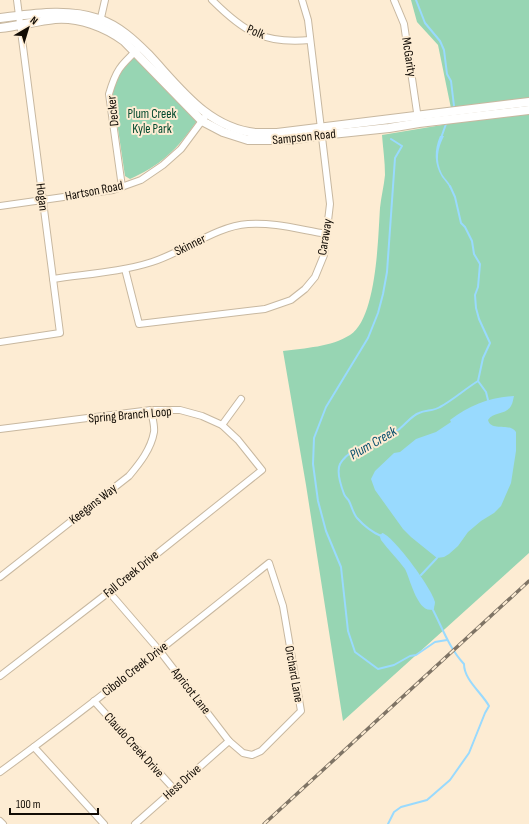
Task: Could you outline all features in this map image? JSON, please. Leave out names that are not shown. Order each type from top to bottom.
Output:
[{"type":"street","name":"Hogan","points":[[0,342],[60,333],[17,0]]},
{"type":"street","points":[[99,23],[105,0]]},
{"type":"street","name":"Polk","points":[[212,0],[231,18],[255,34],[276,40],[310,40]]},
{"type":"street","name":"Caraway","points":[[125,269],[139,324],[265,309],[291,300],[305,289],[315,277],[324,255],[330,204],[308,20],[302,0]]},
{"type":"street","name":"McGarity","points":[[394,0],[404,24],[419,119]]},
{"type":"street","name":"Sampson Road","points":[[0,18],[63,12],[76,13],[130,36],[137,49],[198,107],[205,118],[256,133],[321,131],[419,119],[529,102]]},
{"type":"street","name":"Sampson Road","points":[[0,28],[56,19],[71,19],[99,23]]},
{"type":"street","name":"Decker","points":[[122,186],[109,94],[113,79],[119,68],[137,49]]},
{"type":"street","name":"Sampson Road","points":[[419,119],[529,110]]},
{"type":"street","name":"Hartson Road","points":[[0,206],[113,190],[141,180],[163,165],[181,149],[205,118]]},
{"type":"street","name":"Skinner","points":[[53,279],[125,269],[164,258],[228,227],[248,224],[273,225],[327,234]]},
{"type":"street","points":[[222,425],[241,399]]},
{"type":"street","name":"Spring Branch Loop","points":[[0,429],[151,410],[180,410],[202,416],[222,425],[238,440],[262,470]]},
{"type":"street","name":"Keegans Way","points":[[0,577],[129,476],[142,460],[151,442],[154,432],[151,410]]},
{"type":"street","name":"Fall Creek Drive","points":[[0,676],[109,592],[262,470]]},
{"type":"street","name":"Cibolo Creek Drive","points":[[0,772],[94,701],[269,563]]},
{"type":"street","name":"Orchard Lane","points":[[243,753],[252,755],[261,750],[301,711],[283,606],[269,563]]},
{"type":"street","name":"Apricot Lane","points":[[109,592],[159,650],[229,741],[243,753]]},
{"type":"street","name":"Claudo Creek Drive","points":[[94,701],[174,789]]},
{"type":"street","name":"Hess Drive","points":[[136,824],[229,741]]},
{"type":"street","points":[[34,747],[104,824]]},
{"type":"street","points":[[0,821],[3,824]]},
{"type":"green space","points":[[411,0],[529,0],[529,553],[343,721],[306,485],[283,351],[326,345],[343,339],[350,335],[359,326],[366,312],[371,295],[377,256],[380,208],[385,175],[382,135],[454,123],[438,45],[417,22]]},
{"type":"green space","name":"Plum Creek Kyle Park","points":[[136,57],[197,121],[179,144],[167,156],[149,169],[130,179],[125,176],[113,95],[117,78],[123,68]]},
{"type":"water","points":[[440,136],[444,136],[440,145],[438,159],[442,174],[450,185],[450,188],[439,172],[436,162],[436,152]]},
{"type":"water","points":[[514,396],[509,409],[490,417],[488,420],[493,426],[513,429],[516,432],[516,451],[511,483],[501,506],[468,532],[458,546],[449,554],[444,557],[437,558],[403,529],[375,490],[371,479],[375,471],[394,453],[400,452],[416,439],[436,432],[465,410],[488,400]]},
{"type":"water","points":[[382,533],[395,543],[420,575],[433,596],[435,602],[434,609],[428,610],[419,602],[405,569],[381,540],[380,537]]},
{"type":"waterway","name":"Plum Creek","points":[[416,0],[425,23],[440,41],[444,50],[447,74],[451,81],[454,106]]},
{"type":"waterway","name":"Plum Creek","points":[[441,138],[446,124]]},
{"type":"waterway","points":[[391,139],[402,146],[395,158],[387,272],[383,294],[378,313],[368,338],[326,407],[314,438],[313,464],[318,501],[326,531],[341,567],[348,631],[355,652],[378,669],[394,665],[410,656],[416,655],[435,642],[447,640]]},
{"type":"waterway","name":"Plum Creek","points":[[381,535],[374,533],[356,516],[349,501],[344,495],[339,475],[340,464],[351,452],[398,430],[416,414],[440,407],[478,381],[483,358],[490,343],[479,319],[476,308],[475,295],[478,287],[480,264],[474,254],[472,241],[465,227],[461,223],[455,197],[450,186]]},
{"type":"waterway","points":[[478,381],[486,392],[488,400]]},
{"type":"waterway","points":[[421,575],[437,558]]},
{"type":"waterway","name":"Plum Creek","points":[[388,824],[394,812],[401,807],[427,800],[450,780],[469,753],[489,706],[470,681],[464,664],[450,644],[432,608]]},
{"type":"railway","points":[[264,824],[529,581]]}]
